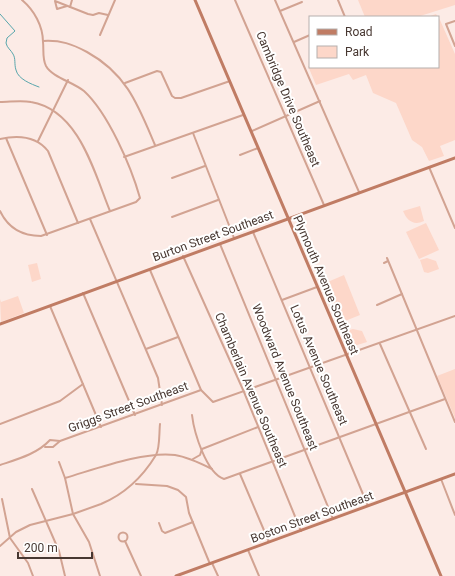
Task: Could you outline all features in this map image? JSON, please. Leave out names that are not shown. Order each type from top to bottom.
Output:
[{"type":"main road","name":"Plymouth Avenue Southeast","points":[[195,0],[441,576]]},
{"type":"main road","name":"Burton Street Southeast","points":[[0,324],[455,158]]},
{"type":"main road","name":"Boston Street Southeast","points":[[179,576],[455,474]]},
{"type":"street","points":[[0,211],[7,224],[17,231],[28,236],[47,235],[140,199],[110,126],[97,105],[83,90],[68,80],[53,73],[46,65],[43,56],[44,42],[38,20],[31,9],[22,0]]},
{"type":"street","points":[[72,0],[68,7],[57,9],[55,1],[68,7],[88,14],[93,15],[99,13],[108,16]]},
{"type":"street","points":[[100,35],[115,0]]},
{"type":"street","name":"Cambridge Drive Southeast","points":[[235,0],[324,205]]},
{"type":"street","points":[[275,0],[359,192]]},
{"type":"street","points":[[338,0],[345,16]]},
{"type":"street","points":[[280,12],[302,2]]},
{"type":"street","points":[[455,20],[446,24],[455,46]]},
{"type":"street","points":[[294,42],[309,35]]},
{"type":"street","points":[[44,42],[61,41],[78,47],[102,61],[125,83],[142,114],[155,145]]},
{"type":"street","points":[[125,83],[157,71],[161,72],[172,96],[175,98],[182,98],[230,81]]},
{"type":"street","points":[[38,141],[68,80]]},
{"type":"street","points":[[252,131],[320,101]]},
{"type":"street","points":[[0,102],[30,102],[53,111],[64,118],[76,133],[110,211]]},
{"type":"street","points":[[124,157],[244,114]]},
{"type":"street","points":[[193,132],[218,200],[234,238]]},
{"type":"street","points":[[5,138],[47,235]]},
{"type":"street","points":[[0,139],[28,138],[38,141],[48,152],[78,223]]},
{"type":"street","points":[[240,155],[259,147]]},
{"type":"street","points":[[172,178],[205,166]]},
{"type":"street","points":[[429,167],[455,228]]},
{"type":"street","points":[[172,216],[218,200]]},
{"type":"street","points":[[90,219],[159,382],[162,405]]},
{"type":"street","name":"Lotus Avenue Southeast","points":[[253,231],[368,506]]},
{"type":"street","name":"Woodward Avenue Southeast","points":[[219,243],[277,380],[333,519]]},
{"type":"street","name":"Chamberlain Avenue Southeast","points":[[183,256],[244,392],[301,530]]},
{"type":"street","points":[[387,258],[455,422]]},
{"type":"street","points":[[384,263],[388,261]]},
{"type":"street","points":[[149,269],[201,390],[213,402],[455,316]]},
{"type":"street","points":[[282,300],[317,287]]},
{"type":"street","points":[[83,293],[135,415]]},
{"type":"street","points":[[377,305],[402,294]]},
{"type":"street","points":[[50,306],[101,427]]},
{"type":"street","points":[[145,350],[178,337]]},
{"type":"street","points":[[380,343],[426,449]]},
{"type":"street","points":[[0,424],[60,401],[83,384]]},
{"type":"street","name":"Griggs Street Southeast","points":[[0,465],[45,447],[53,447],[60,441],[201,390]]},
{"type":"street","points":[[65,478],[116,463],[156,455],[175,455],[192,460],[213,470],[224,479],[445,399]]},
{"type":"street","points":[[192,415],[202,449],[213,470]]},
{"type":"street","points":[[0,546],[23,528],[45,520],[73,514],[111,500],[135,484],[156,455],[160,424]]},
{"type":"street","points":[[202,449],[258,427]]},
{"type":"street","name":"Griggs Street Southeast","points":[[45,447],[50,440],[60,441]]},
{"type":"street","points":[[192,460],[200,456],[202,449]]},
{"type":"street","points":[[59,462],[65,478],[73,514],[89,542],[100,576]]},
{"type":"street","points":[[240,474],[269,542]]},
{"type":"street","points":[[441,479],[455,515]]},
{"type":"street","points":[[135,484],[158,484],[178,490],[186,497],[193,522],[218,576]]},
{"type":"street","points":[[32,489],[59,551],[65,576]]},
{"type":"street","points":[[2,499],[10,538],[28,563],[33,576]]},
{"type":"street","points":[[159,523],[162,531],[165,533],[193,522]]},
{"type":"street","points":[[125,541],[128,536],[123,532],[119,535],[119,538],[125,541],[140,576]]},
{"type":"street","points":[[248,550],[259,576]]},
{"type":"green space","points":[[358,0],[455,0],[455,5],[420,16],[365,16]]},
{"type":"green space","points":[[439,18],[455,54],[455,140],[440,146],[444,156],[429,161],[422,147],[412,140],[396,103],[373,93],[366,75],[353,80],[349,74],[316,85],[308,66],[309,68],[439,68]]},
{"type":"green space","points":[[420,206],[424,221],[417,223],[411,222],[403,211]]},
{"type":"green space","points":[[426,223],[439,250],[419,259],[406,232]]},
{"type":"green space","points":[[427,258],[436,261],[439,269],[428,273],[424,272],[420,260]]},
{"type":"green space","points":[[37,263],[41,279],[32,282],[28,265]]},
{"type":"green space","points":[[344,275],[360,315],[340,323],[323,284]]},
{"type":"green space","points":[[18,296],[24,313],[1,322],[0,299],[1,302]]},
{"type":"green space","points":[[353,329],[362,331],[367,342],[354,346],[351,345],[346,331]]},
{"type":"green space","points":[[455,369],[455,418],[437,376]]},
{"type":"waterway","points":[[0,14],[15,31],[7,38],[6,43],[14,56],[17,73],[25,81],[39,87]]}]
